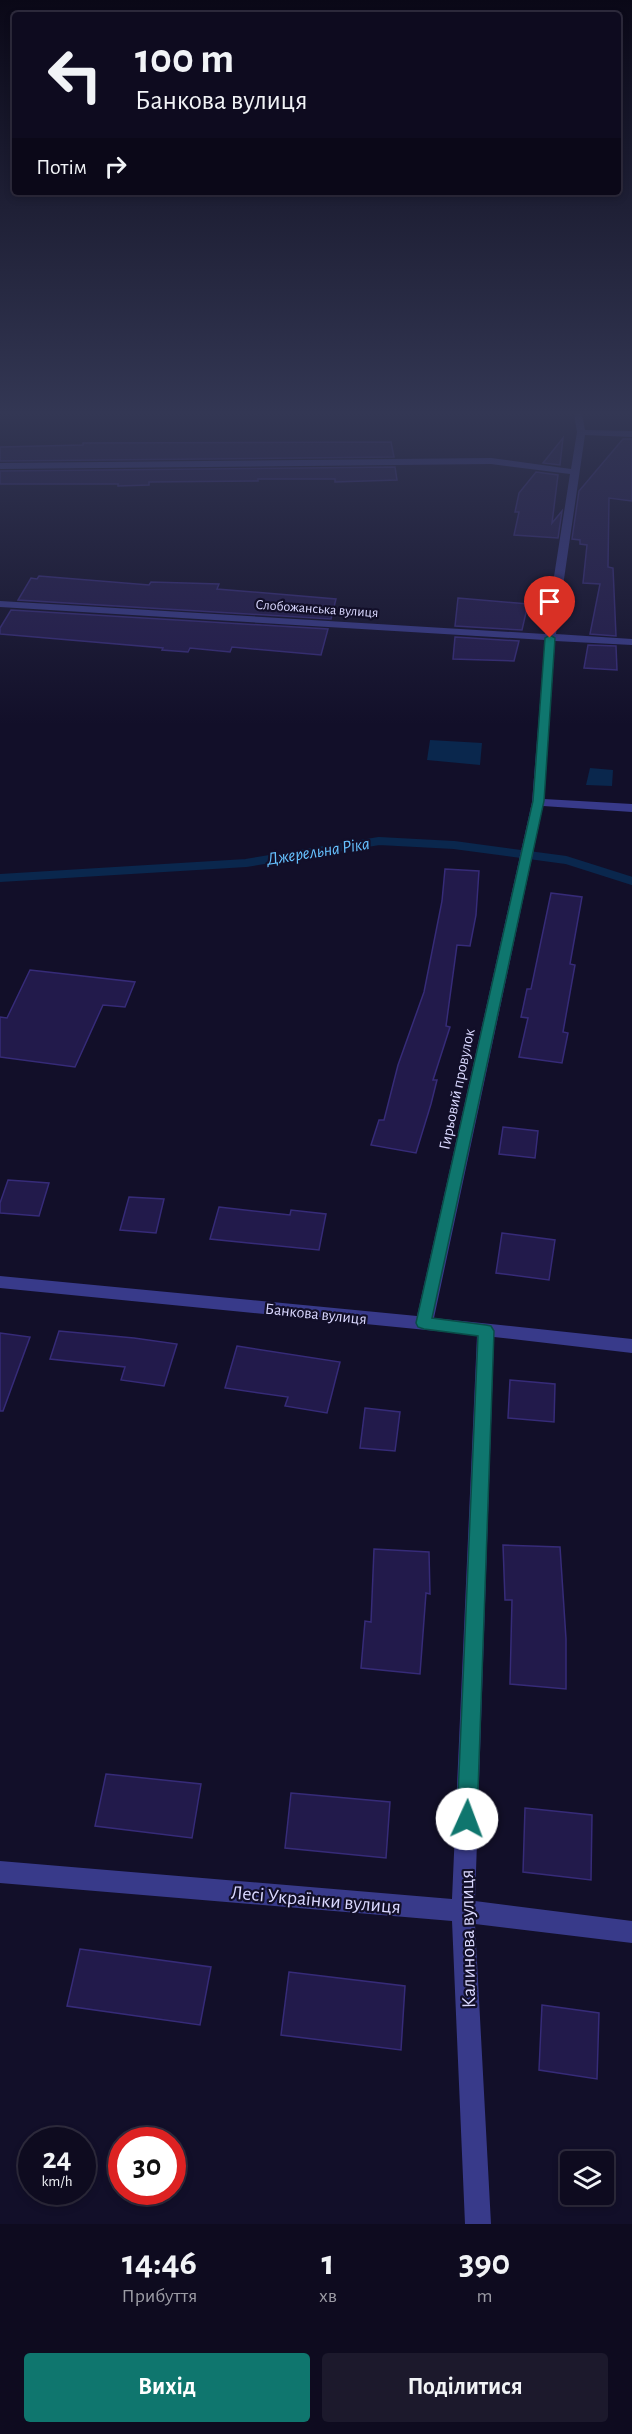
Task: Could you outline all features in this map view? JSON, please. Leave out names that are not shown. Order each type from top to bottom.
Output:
[{"type":"street","points":[[568,518],[550,638],[538,801],[632,808]]},
{"type":"street","name":"Слобожанська вулиця","points":[[0,604],[632,642]]},
{"type":"street","name":"Гирьовий провулок","points":[[424,1323],[538,801]]},
{"type":"street","name":"Банкова вулиця","points":[[0,1282],[424,1323],[632,1347]]},
{"type":"street","name":"Калинова вулиця","points":[[478,2224],[463,1911],[486,1331]]},
{"type":"street","name":"Лесі Українки вулиця","points":[[0,1872],[463,1911],[632,1932]]},
{"type":"water","points":[[430,740],[482,743],[480,765],[427,760]]},
{"type":"water","points":[[590,768],[613,770],[612,786],[586,785]]},
{"type":"building","points":[[518,518],[553,518],[552,523],[556,518],[561,518],[558,538],[514,535]]},
{"type":"building","points":[[575,518],[609,518],[608,567],[613,568],[616,636],[590,634],[600,584],[583,583],[587,545],[580,544],[580,540],[572,539]]},
{"type":"building","points":[[39,576],[149,585],[151,582],[219,584],[217,589],[336,599],[331,619],[18,600],[31,578],[37,579]]},
{"type":"building","points":[[458,598],[528,604],[522,630],[455,626]]},
{"type":"building","points":[[11,610],[328,629],[321,655],[232,647],[230,652],[190,648],[188,652],[0,634],[0,628]]},
{"type":"building","points":[[455,637],[519,641],[514,661],[453,659]]},
{"type":"building","points":[[588,645],[616,646],[617,670],[584,668]]},
{"type":"building","points":[[445,869],[479,871],[476,915],[470,946],[457,945],[446,1026],[450,1027],[433,1080],[437,1080],[431,1104],[416,1153],[371,1145],[379,1120],[384,1120],[398,1065],[424,992],[442,901]]},
{"type":"building","points":[[551,893],[582,897],[570,964],[575,965],[563,1032],[568,1033],[562,1063],[519,1057],[528,1018],[521,1017],[527,989],[531,989]]},
{"type":"building","points":[[30,970],[135,982],[125,1007],[103,1005],[75,1067],[0,1057],[0,1017],[7,1018]]},
{"type":"building","points":[[503,1127],[538,1131],[535,1158],[499,1154]]},
{"type":"building","points":[[8,1180],[49,1183],[39,1216],[0,1213],[0,1203]]},
{"type":"building","points":[[129,1197],[164,1199],[156,1233],[120,1230]]},
{"type":"building","points":[[219,1207],[290,1215],[291,1210],[326,1214],[319,1250],[210,1239]]},
{"type":"building","points":[[502,1233],[555,1240],[549,1280],[496,1273]]},
{"type":"building","points":[[59,1331],[177,1344],[164,1386],[121,1380],[125,1367],[50,1359]]},
{"type":"building","points":[[0,1333],[30,1337],[3,1411],[0,1411]]},
{"type":"building","points":[[237,1346],[340,1362],[327,1413],[285,1406],[288,1397],[225,1388]]},
{"type":"building","points":[[510,1380],[555,1384],[554,1422],[508,1418]]},
{"type":"building","points":[[365,1408],[400,1412],[395,1451],[360,1448]]},
{"type":"building","points":[[503,1545],[560,1547],[566,1639],[566,1689],[510,1684],[512,1600],[505,1600]]},
{"type":"building","points":[[374,1549],[429,1552],[430,1594],[426,1593],[420,1674],[361,1668],[365,1621],[371,1622]]},
{"type":"building","points":[[106,1774],[201,1784],[192,1838],[95,1826]]},
{"type":"building","points":[[291,1793],[390,1802],[386,1858],[285,1848]]},
{"type":"building","points":[[525,1808],[592,1815],[591,1880],[523,1872]]},
{"type":"building","points":[[80,1949],[211,1967],[200,2025],[67,2006]]},
{"type":"building","points":[[289,1972],[405,1986],[401,2050],[281,2035]]},
{"type":"building","points":[[542,2005],[599,2013],[597,2079],[539,2070]]},
{"type":"waterway","name":"Джерельна Ріка","points":[[0,878],[246,863],[379,841],[454,845],[566,860],[632,881]]},
{"type":"route","points":[[467,1819],[486,1331],[424,1323],[538,801],[550,638]]}]
